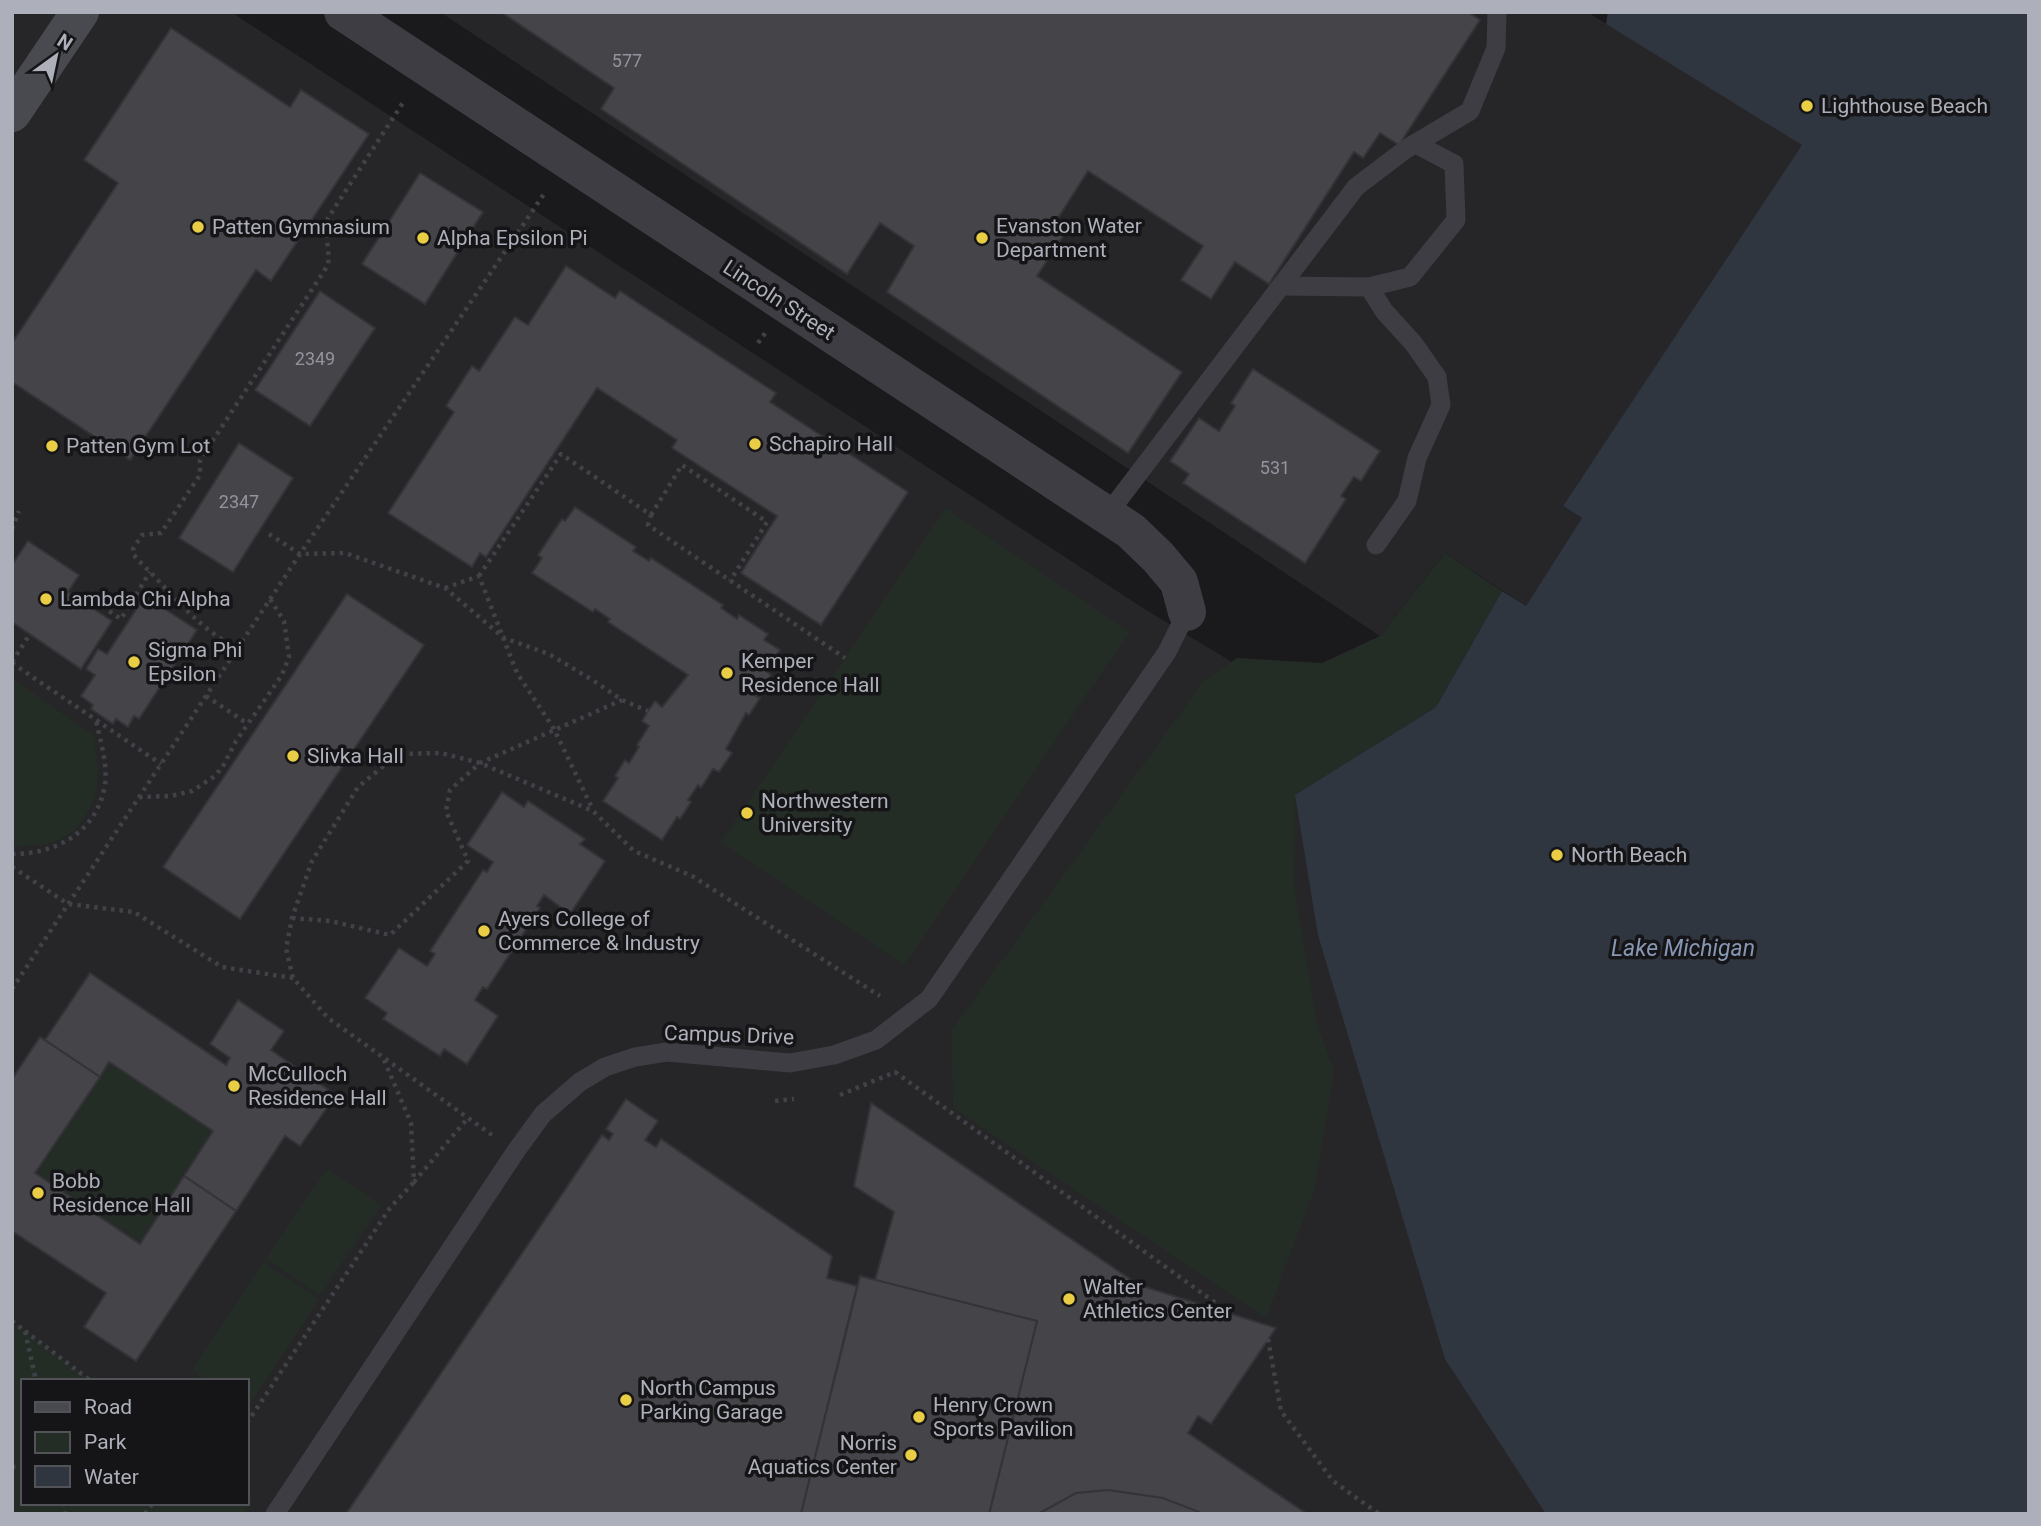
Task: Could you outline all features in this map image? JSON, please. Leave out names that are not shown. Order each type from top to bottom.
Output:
[{"type":"main road","points":[[12,113],[80,12]]},
{"type":"street","name":"Lincoln Street","points":[[343,12],[1130,531],[1158,557],[1179,582],[1187,612]]},
{"type":"lane","points":[[1107,515],[1356,187],[1416,144],[1470,111],[1496,48],[1497,12]]},
{"type":"lane","points":[[1282,286],[1369,287],[1410,278],[1456,220],[1454,164],[1416,144]]},
{"type":"lane","points":[[1369,287],[1384,311],[1414,344],[1437,377],[1441,405],[1417,458],[1407,501],[1376,545]]},
{"type":"lane","name":"Campus Drive","points":[[275,1514],[516,1151],[544,1114],[580,1082],[605,1067],[635,1057],[667,1052],[790,1063],[834,1055],[876,1040],[929,999],[1167,652],[1187,612]]},
{"type":"path","points":[[237,648],[205,628],[133,554],[133,549],[142,535],[161,533],[200,475],[200,460],[328,265],[328,218],[404,102]]},
{"type":"path","points":[[12,989],[237,648],[544,194]]},
{"type":"path","points":[[445,588],[479,576],[561,454],[651,515]]},
{"type":"path","points":[[730,581],[768,522],[682,466],[648,524],[730,581],[845,658]]},
{"type":"path","points":[[12,530],[19,511]]},
{"type":"path","points":[[270,534],[300,554],[345,553],[445,588],[505,638],[549,654],[622,701],[648,711]]},
{"type":"path","points":[[90,607],[94,601],[121,619],[150,572]]},
{"type":"path","points":[[479,576],[517,673],[554,729],[593,811],[634,851],[692,876],[880,996]]},
{"type":"path","points":[[139,797],[171,796],[192,791],[215,776],[282,675],[289,657],[284,621],[270,599]]},
{"type":"path","points":[[30,634],[12,663],[161,764]]},
{"type":"path","points":[[206,696],[248,724]]},
{"type":"path","points":[[292,918],[330,920],[390,935],[468,861],[446,811],[450,790],[480,763],[622,701]]},
{"type":"path","points":[[12,854],[50,849],[79,834],[94,813],[105,785],[104,757],[96,720]]},
{"type":"path","points":[[492,1135],[328,1018],[293,978],[286,949],[292,918],[312,861],[358,788],[398,754],[441,753],[480,763],[593,811]]},
{"type":"path","points":[[12,867],[68,904],[134,912],[222,967],[293,978]]},
{"type":"path","points":[[383,1059],[411,1123],[414,1182]]},
{"type":"path","points":[[841,1095],[895,1072],[1231,1314]]},
{"type":"path","points":[[775,1101],[794,1098]]},
{"type":"path","points":[[248,1421],[390,1208],[467,1119]]},
{"type":"path","points":[[12,1321],[88,1379]]},
{"type":"path","points":[[25,1331],[36,1379]]},
{"type":"path","points":[[1268,1339],[1281,1411],[1333,1481],[1379,1514]]},
{"type":"shaded area","name":"Northwestern University","points":[[12,12],[231,12],[1146,610],[1817,1016],[1799,1514],[12,1514]]},
{"type":"shaded area","points":[[440,12],[1587,12],[1803,145],[1563,506],[1582,518],[1526,606],[1445,553],[1380,636]]},
{"type":"green space","points":[[946,508],[1129,632],[904,965],[721,842]]},
{"type":"green space","points":[[1445,553],[1502,591],[1436,707],[1295,795],[1294,884],[1318,1027],[1334,1070],[1315,1188],[1266,1318],[953,1108],[951,1031],[1203,682],[1237,658],[1322,663],[1380,636]]},
{"type":"green space","points":[[12,679],[94,735],[98,774],[90,809],[73,831],[47,844],[12,846]]},
{"type":"green space","points":[[109,1062],[213,1131],[140,1244],[35,1173]]},
{"type":"green space","points":[[327,1169],[381,1205],[320,1296],[266,1259]]},
{"type":"green space","points":[[263,1262],[319,1299],[248,1408],[248,1379],[204,1379],[192,1371]]},
{"type":"green space","points":[[12,1321],[88,1379],[21,1379],[21,1505],[248,1505],[248,1497],[253,1500],[244,1514],[12,1514]]},
{"type":"water","name":"Lake Michigan","points":[[1608,12],[2029,12],[2029,1514],[1546,1514],[1445,1359],[1318,935],[1295,795],[1436,707],[1502,591],[1526,606],[1582,518],[1563,506],[1802,145],[1606,24]]},
{"type":"building","name":"Evanston Water Department","points":[[501,12],[1468,12],[1480,20],[1399,145],[1380,133],[1363,158],[1354,152],[1269,284],[1235,262],[1211,299],[1181,280],[1203,246],[1088,171],[1055,223],[1067,230],[1037,276],[1182,372],[1128,453],[887,292],[914,246],[880,223],[847,274],[601,109],[614,88]]},
{"type":"building","name":"Patten Gymnasium","points":[[171,28],[290,107],[301,90],[369,134],[271,281],[256,270],[130,460],[12,382],[12,343],[118,183],[84,160]]},
{"type":"building","name":"Alpha Epsilon Pi","points":[[420,173],[483,212],[425,304],[362,264]]},
{"type":"building","name":"Schapiro Hall","points":[[566,266],[615,298],[620,291],[776,393],[770,402],[908,492],[821,625],[741,573],[777,516],[672,448],[677,440],[597,388],[486,557],[480,553],[472,567],[388,513],[454,412],[446,406],[472,366],[479,371],[515,317],[528,325]]},
{"type":"building","points":[[320,291],[375,328],[310,426],[255,390]]},
{"type":"building","points":[[1253,369],[1380,451],[1361,481],[1354,477],[1341,496],[1346,499],[1305,563],[1183,483],[1189,474],[1170,461],[1199,418],[1219,431],[1235,406],[1231,403]]},
{"type":"building","points":[[239,443],[293,478],[233,572],[179,538]]},
{"type":"building","name":"Kemper Residence Hall","points":[[575,507],[636,547],[633,551],[649,561],[651,558],[723,605],[721,608],[737,619],[739,615],[768,634],[764,640],[780,650],[766,671],[771,675],[756,696],[760,698],[749,715],[746,713],[726,749],[732,753],[719,772],[713,769],[701,788],[698,785],[680,819],[677,817],[662,840],[603,801],[618,778],[615,776],[625,760],[629,763],[639,747],[637,745],[649,726],[642,721],[648,711],[655,701],[662,707],[688,675],[608,622],[610,619],[595,609],[593,612],[532,573],[542,558],[538,555],[562,519],[565,521]]},
{"type":"building","name":"Lambda Chi Alpha","points":[[28,541],[79,575],[68,592],[112,621],[81,669],[12,622],[12,565]]},
{"type":"building","name":"Slivka Hall","points":[[347,594],[424,645],[240,919],[163,867]]},
{"type":"building","name":"Sigma Phi Epsilon","points":[[145,596],[197,630],[139,719],[134,716],[128,727],[116,719],[113,724],[91,709],[93,705],[81,696],[95,675],[86,669],[98,649],[107,654]]},
{"type":"building","name":"Ayers College of Commerce & Industry","points":[[502,792],[524,807],[528,801],[585,839],[580,844],[605,861],[570,914],[544,895],[537,906],[540,908],[487,989],[483,987],[475,1000],[498,1016],[467,1064],[444,1049],[440,1056],[383,1019],[387,1013],[365,998],[399,948],[427,966],[435,954],[430,951],[483,870],[487,872],[493,862],[467,845]]},
{"type":"building","name":"McCulloch Residence Hall","points":[[90,973],[226,1065],[230,1058],[210,1044],[238,1000],[284,1031],[271,1050],[336,1095],[300,1146],[285,1136],[236,1211],[184,1176],[213,1131],[109,1062],[100,1077],[45,1040]]},
{"type":"building","name":"Bobb Residence Hall","points":[[40,1037],[100,1077],[35,1173],[140,1244],[184,1176],[236,1211],[136,1361],[84,1327],[106,1293],[12,1231],[12,1079]]},
{"type":"building","name":"North Campus Parking Garage","points":[[626,1099],[658,1121],[645,1140],[656,1147],[661,1139],[832,1256],[827,1278],[857,1286],[801,1514],[346,1514],[602,1135],[609,1140],[613,1134],[606,1129]]},
{"type":"building","name":"Walter Athletics Center","points":[[871,1103],[1139,1285],[1276,1328],[1211,1424],[1198,1416],[1188,1433],[1307,1514],[989,1514],[1037,1321],[875,1280],[894,1212],[854,1186]]},
{"type":"building","name":"Henry Crown Sports Pavilion","points":[[860,1276],[1037,1321],[989,1514],[801,1514]]},
{"type":"building","points":[[1108,1490],[1163,1498],[1204,1514],[1038,1514],[1076,1493]]},
{"type":"place","name":"Lighthouse Beach","points":[[1807,106]]},
{"type":"place","name":"Patten Gymnasium","points":[[198,227]]},
{"type":"place","name":"Alpha Epsilon Pi","points":[[423,238]]},
{"type":"place","name":"Evanston Water Department","points":[[982,238]]},
{"type":"place","name":"Schapiro Hall","points":[[755,444]]},
{"type":"place","name":"Patten Gym Lot","points":[[52,446]]},
{"type":"place","name":"Lambda Chi Alpha","points":[[46,599]]},
{"type":"place","name":"Sigma Phi Epsilon","points":[[134,662]]},
{"type":"place","name":"Kemper Residence Hall","points":[[727,673]]},
{"type":"place","name":"Slivka Hall","points":[[293,756]]},
{"type":"place","name":"Northwestern University","points":[[747,813]]},
{"type":"place","name":"North Beach","points":[[1557,855]]},
{"type":"place","name":"Ayers College of Commerce & Industry","points":[[484,931]]},
{"type":"place","name":"McCulloch Residence Hall","points":[[234,1086]]},
{"type":"place","name":"Bobb Residence Hall","points":[[38,1193]]},
{"type":"place","name":"Walter Athletics Center","points":[[1069,1299]]},
{"type":"place","name":"North Campus Parking Garage","points":[[626,1400]]},
{"type":"place","name":"Henry Crown Sports Pavilion","points":[[919,1417]]},
{"type":"place","name":"Norris Aquatics Center","points":[[911,1455]]}]
